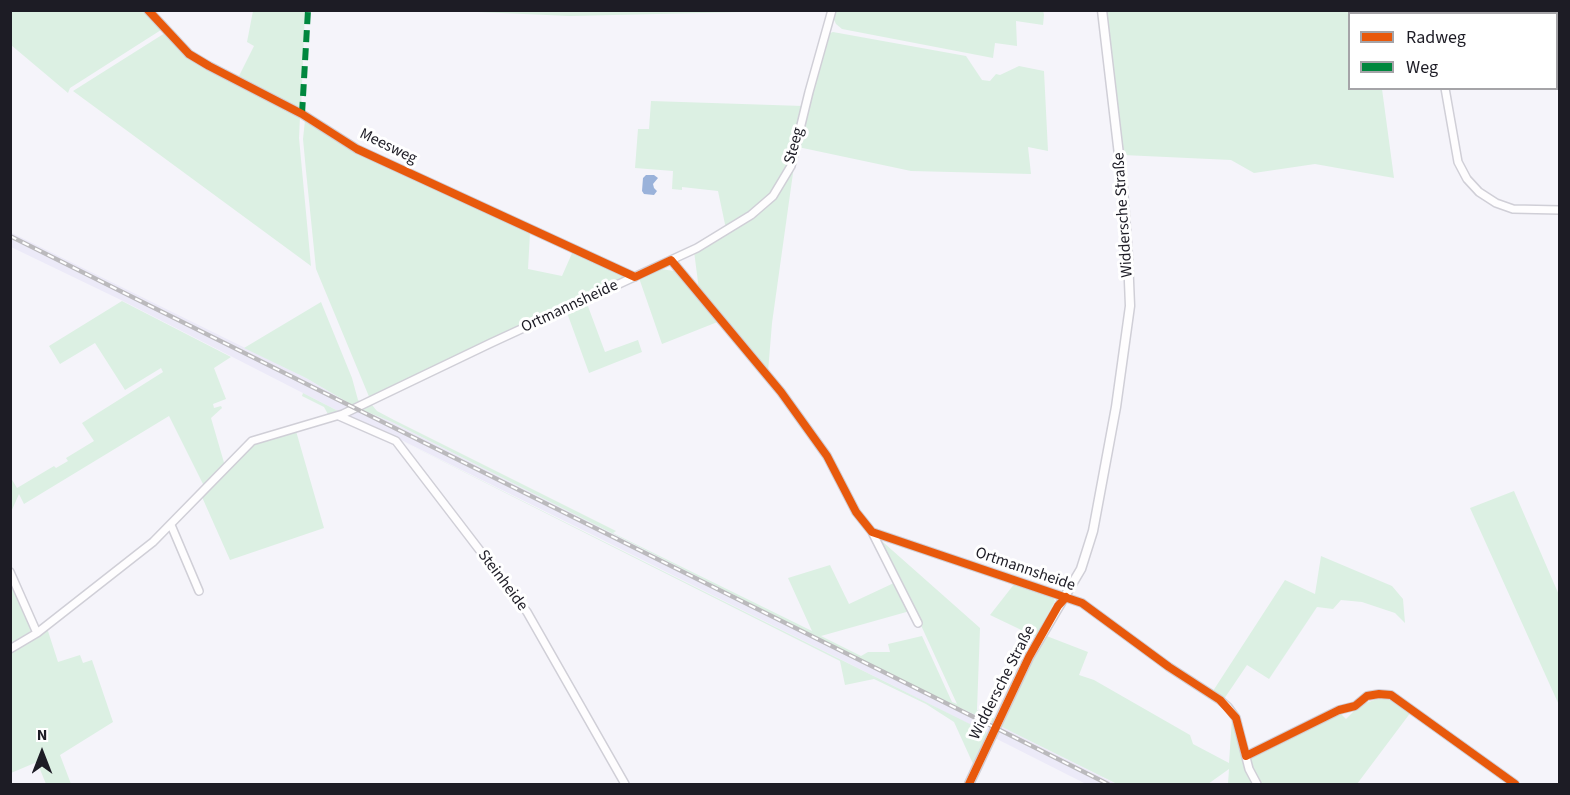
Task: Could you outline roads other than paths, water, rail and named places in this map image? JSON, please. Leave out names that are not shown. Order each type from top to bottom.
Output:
[{"type":"street","name":"Meesweg","points":[[148,10],[189,54],[302,114],[357,149],[635,277]]},
{"type":"street","name":"Steeg","points":[[671,260],[697,248],[751,215],[772,196],[783,182],[791,166],[808,92],[832,10]]},
{"type":"street","name":"Widdersche Straße","points":[[969,784],[1029,657],[1082,569],[1093,531],[1116,407],[1130,306],[1124,189],[1102,10]]},
{"type":"street","points":[[1445,90],[1458,162],[1467,179],[1479,192],[1496,203],[1513,209],[1560,210]]},
{"type":"street","name":"Ortmannsheide","points":[[339,416],[671,260]]},
{"type":"street","points":[[671,260],[781,392],[827,456],[856,512],[872,532],[918,623]]},
{"type":"street","points":[[10,649],[37,633],[153,542],[252,441],[339,416]]},
{"type":"street","name":"Steinheide","points":[[339,416],[396,441],[527,612],[625,784]]},
{"type":"street","points":[[171,525],[199,591]]},
{"type":"street","name":"Ortmannsheide","points":[[872,532],[1082,603],[1169,667],[1220,700],[1236,718],[1249,769],[1257,784]]},
{"type":"street","points":[[10,572],[37,633]]},
{"type":"street","points":[[1246,756],[1339,710],[1355,705],[1367,696],[1391,695],[1515,784]]},
{"type":"water","points":[[646,175],[654,175],[658,178],[653,184],[657,191],[654,195],[644,194],[642,191],[643,178]]},
{"type":"railway","points":[[10,236],[1108,784]]}]
